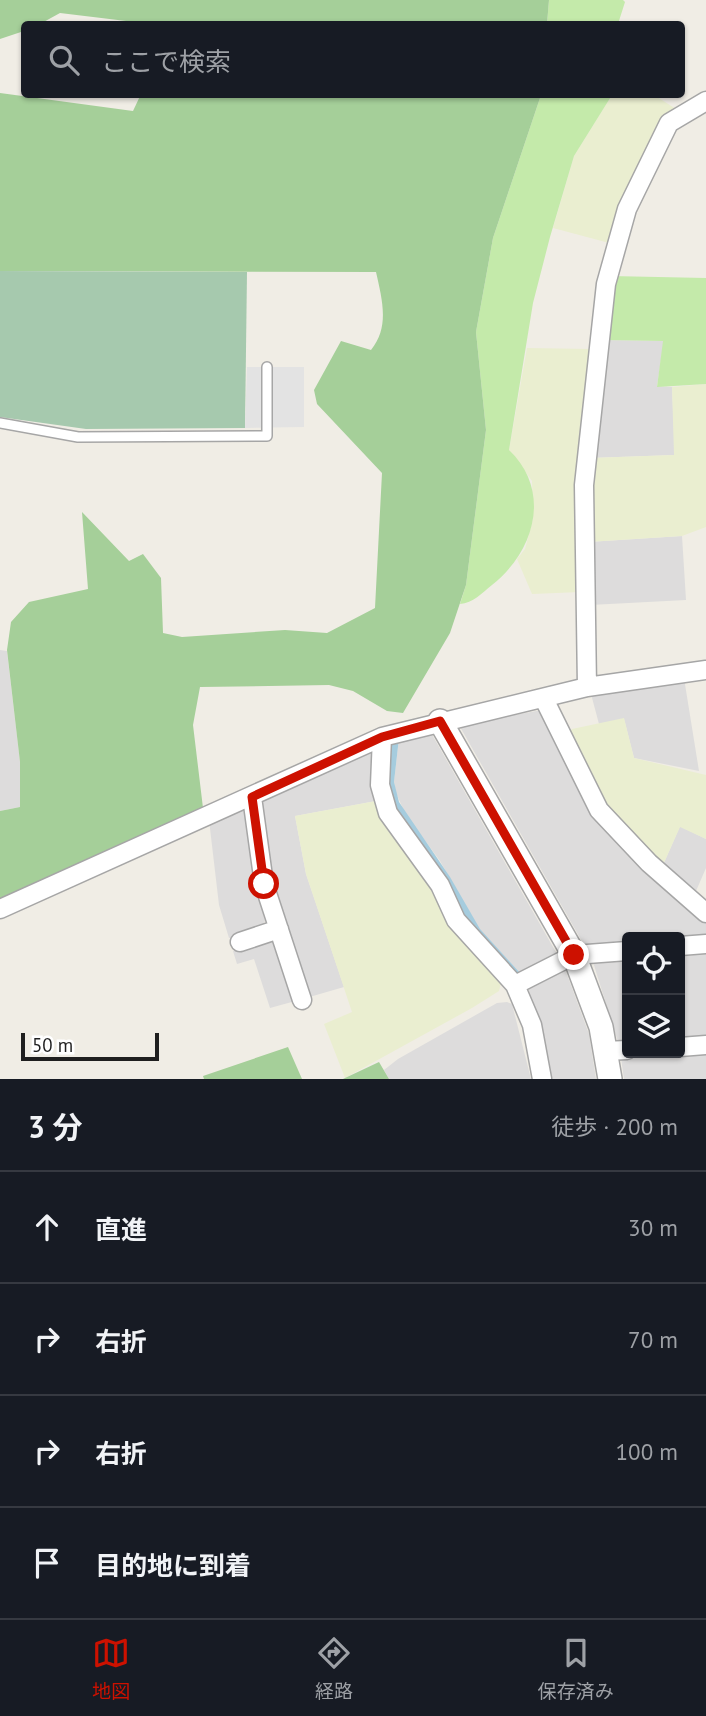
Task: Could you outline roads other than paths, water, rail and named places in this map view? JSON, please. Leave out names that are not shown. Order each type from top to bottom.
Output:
[{"type":"street","points":[[587,687],[584,485],[606,284],[627,209],[669,123],[706,101]]},
{"type":"street","points":[[0,909],[382,737],[587,687],[706,670]]},
{"type":"street","points":[[544,699],[598,810],[649,863],[706,913]]},
{"type":"street","points":[[440,721],[574,955],[616,1051],[610,1079]]},
{"type":"street","points":[[382,737],[380,785],[388,813],[440,885],[456,919],[515,985],[531,1025],[542,1079]]},
{"type":"street","points":[[252,797],[264,884],[302,1000]]},
{"type":"street","points":[[240,942],[279,929]]},
{"type":"street","points":[[685,946],[706,944]]},
{"type":"street","points":[[515,985],[574,955],[622,951]]},
{"type":"street","points":[[685,1047],[706,1045]]},
{"type":"lane","points":[[0,423],[78,436],[267,436],[267,367]]},
{"type":"water","points":[[399,738],[394,782],[399,802],[450,877],[480,929],[521,974],[536,1010],[552,1079],[545,1079],[532,1023],[392,804],[388,768],[392,741]]}]
